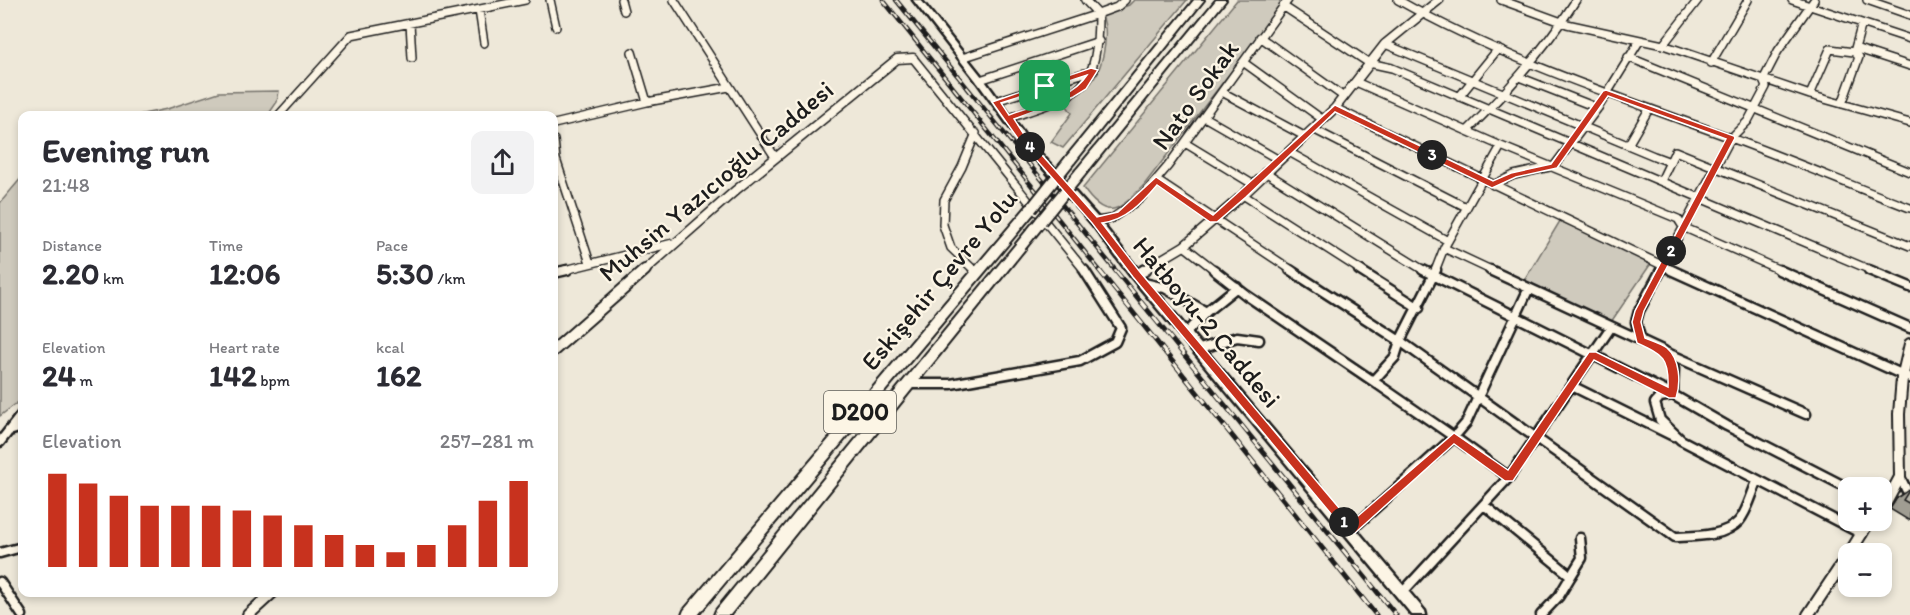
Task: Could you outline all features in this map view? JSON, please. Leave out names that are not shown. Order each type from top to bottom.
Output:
[{"type":"highway","name":"Eskişehir Çevre Yolu","points":[[689,615],[1031,209],[1199,0]]},
{"type":"highway","name":"Eskişehir Çevre Yolu","points":[[722,615],[1221,0]]},
{"type":"main road","name":"Hatboyu-2 Caddesi","points":[[917,0],[1022,138],[1095,221],[1140,279],[1420,615]]},
{"type":"street","points":[[282,111],[347,37],[525,0]]},
{"type":"street","points":[[550,0],[556,27]]},
{"type":"street","points":[[621,0],[624,11]]},
{"type":"street","points":[[674,0],[775,157]]},
{"type":"street","points":[[1009,118],[1070,96],[1083,87],[1094,70],[1099,41],[1098,14],[1086,0]]},
{"type":"street","points":[[962,58],[1098,14],[1117,7],[1125,0]]},
{"type":"street","points":[[1398,0],[1420,14],[1498,49],[1606,93],[1731,138],[1910,208]]},
{"type":"street","points":[[1140,279],[1184,246],[1306,137],[1335,108],[1385,44],[1439,0]]},
{"type":"street","points":[[1501,0],[1561,21],[1663,45],[1810,95],[1910,123]]},
{"type":"street","points":[[1467,131],[1505,94],[1555,33],[1576,0]]},
{"type":"street","points":[[1663,45],[1698,0]]},
{"type":"street","points":[[1711,63],[1748,0]]},
{"type":"street","points":[[1792,0],[1812,3],[1910,39]]},
{"type":"street","points":[[1867,0],[1910,15]]},
{"type":"street","points":[[1285,3],[1370,63],[1392,68],[1910,287]]},
{"type":"street","name":"Nato Sokak","points":[[1095,221],[1111,219],[1140,199],[1185,143],[1285,3]]},
{"type":"street","points":[[1763,80],[1778,51],[1812,3]]},
{"type":"street","points":[[479,10],[484,44]]},
{"type":"street","points":[[410,23],[412,58]]},
{"type":"street","points":[[1842,104],[1859,57],[1855,50],[1862,23]]},
{"type":"street","points":[[1260,38],[1344,97]]},
{"type":"street","points":[[1492,185],[1514,175],[1554,166],[1598,108],[1640,40]]},
{"type":"street","points":[[980,80],[1099,41]]},
{"type":"street","points":[[1385,44],[1670,162]]},
{"type":"street","points":[[1459,97],[1498,49]]},
{"type":"street","points":[[1810,95],[1830,49],[1855,50],[1910,66]]},
{"type":"street","points":[[632,52],[647,102]]},
{"type":"street","points":[[1628,57],[1910,172]]},
{"type":"street","points":[[909,384],[951,384],[1080,361],[1115,342],[1121,328],[1083,268],[913,58]]},
{"type":"street","name":"Muhsin Yazıcıoğlu Caddesi","points":[[558,347],[775,157],[897,59],[913,58]]},
{"type":"street","points":[[1243,62],[1322,119]]},
{"type":"street","points":[[996,102],[1094,70]]},
{"type":"street","points":[[1519,77],[1598,108]]},
{"type":"street","points":[[1641,340],[1636,322],[1640,311],[1731,138],[1748,121],[1755,108],[1766,87],[1763,80]]},
{"type":"street","points":[[1356,82],[1678,219],[1683,227],[1910,328]]},
{"type":"street","points":[[558,123],[647,102],[729,87]]},
{"type":"street","points":[[1222,92],[1306,137]]},
{"type":"street","points":[[1335,108],[1663,266],[1906,376]]},
{"type":"street","points":[[1628,145],[1649,110]]},
{"type":"street","points":[[1204,117],[1279,160]]},
{"type":"street","points":[[1313,129],[1466,207]]},
{"type":"street","points":[[975,133],[962,167],[944,200],[943,225],[951,248],[977,273]]},
{"type":"street","points":[[1185,143],[1254,185]]},
{"type":"street","points":[[1373,381],[1395,357],[1400,341],[1419,308],[1446,245],[1502,146]]},
{"type":"street","points":[[1661,181],[1675,151],[1910,246]]},
{"type":"street","points":[[1289,152],[1446,245],[1529,288],[1806,414]]},
{"type":"street","points":[[558,165],[590,263]]},
{"type":"street","points":[[1265,172],[1433,276],[1673,395],[1727,426],[1838,483]]},
{"type":"street","points":[[1156,180],[1213,220],[1400,341],[1675,537],[1717,532],[1738,524],[1757,482]]},
{"type":"street","points":[[1243,195],[1419,308]]},
{"type":"street","points":[[558,272],[679,242]]},
{"type":"street","points":[[1184,246],[1237,287],[1509,477]]},
{"type":"street","points":[[1140,279],[1165,288],[1206,312]]},
{"type":"street","points":[[1186,333],[1206,312],[1237,287]]},
{"type":"street","points":[[1351,530],[1454,437],[1466,423],[1529,288]]},
{"type":"street","points":[[1402,593],[1509,477],[1611,327]]},
{"type":"street","points":[[1200,350],[1232,339],[1244,337],[1259,340]]},
{"type":"street","points":[[1910,344],[1899,414],[1900,477],[1910,497]]},
{"type":"street","points":[[1664,351],[1674,369],[1673,395]]},
{"type":"street","points":[[1572,386],[1862,534]]},
{"type":"street","points":[[1673,395],[1660,397],[1655,403],[1655,410],[1661,423],[1681,440]]},
{"type":"street","points":[[0,442],[18,419]]},
{"type":"street","points":[[8,432],[18,428]]},
{"type":"street","points":[[1892,492],[1900,477]]},
{"type":"street","points":[[1484,505],[1570,576]]},
{"type":"street","points":[[1856,543],[1864,531]]},
{"type":"street","points":[[1541,615],[1559,596],[1570,576],[1582,562],[1584,554],[1580,538]]},
{"type":"street","points":[[0,553],[18,548]]},
{"type":"street","points":[[1808,615],[1838,569]]},
{"type":"street","points":[[0,582],[22,615]]},
{"type":"street","points":[[248,615],[268,597]]},
{"type":"shaded area","points":[[1134,0],[1187,0],[1063,148],[1051,142],[1072,113],[1064,102],[1085,89],[1100,65],[1105,44],[1102,15],[1129,5]]},
{"type":"shaded area","points":[[1237,0],[1286,0],[1144,185],[1128,201],[1114,209],[1099,206],[1083,188]]},
{"type":"shaded area","points":[[279,91],[277,102],[271,111],[157,111],[167,109],[219,92]]},
{"type":"shaded area","points":[[18,182],[18,402],[0,416],[0,203]]},
{"type":"shaded area","points":[[1560,221],[1652,262],[1611,322],[1524,281]]},
{"type":"building","points":[[1910,489],[1910,504],[1903,500]]},
{"type":"railway","points":[[883,0],[1100,271]]},
{"type":"railway","points":[[896,0],[1116,271]]},
{"type":"railway","points":[[1099,270],[1376,615]]},
{"type":"railway","points":[[1115,270],[1396,615]]},
{"type":"route","points":[[1045,86],[996,102],[1022,138],[1078,204],[1095,221],[1136,274],[1351,530],[1454,437],[1509,477],[1592,355],[1673,395],[1674,369],[1670,360],[1664,351],[1641,340],[1636,322],[1683,227],[1731,138],[1606,93],[1598,108],[1554,166],[1514,175],[1492,185],[1335,108],[1306,137],[1265,172],[1254,185],[1213,220],[1156,180],[1130,208],[1111,219],[1095,221],[1022,138],[1009,118],[1070,96],[1083,87],[1094,70],[1045,86]]}]
